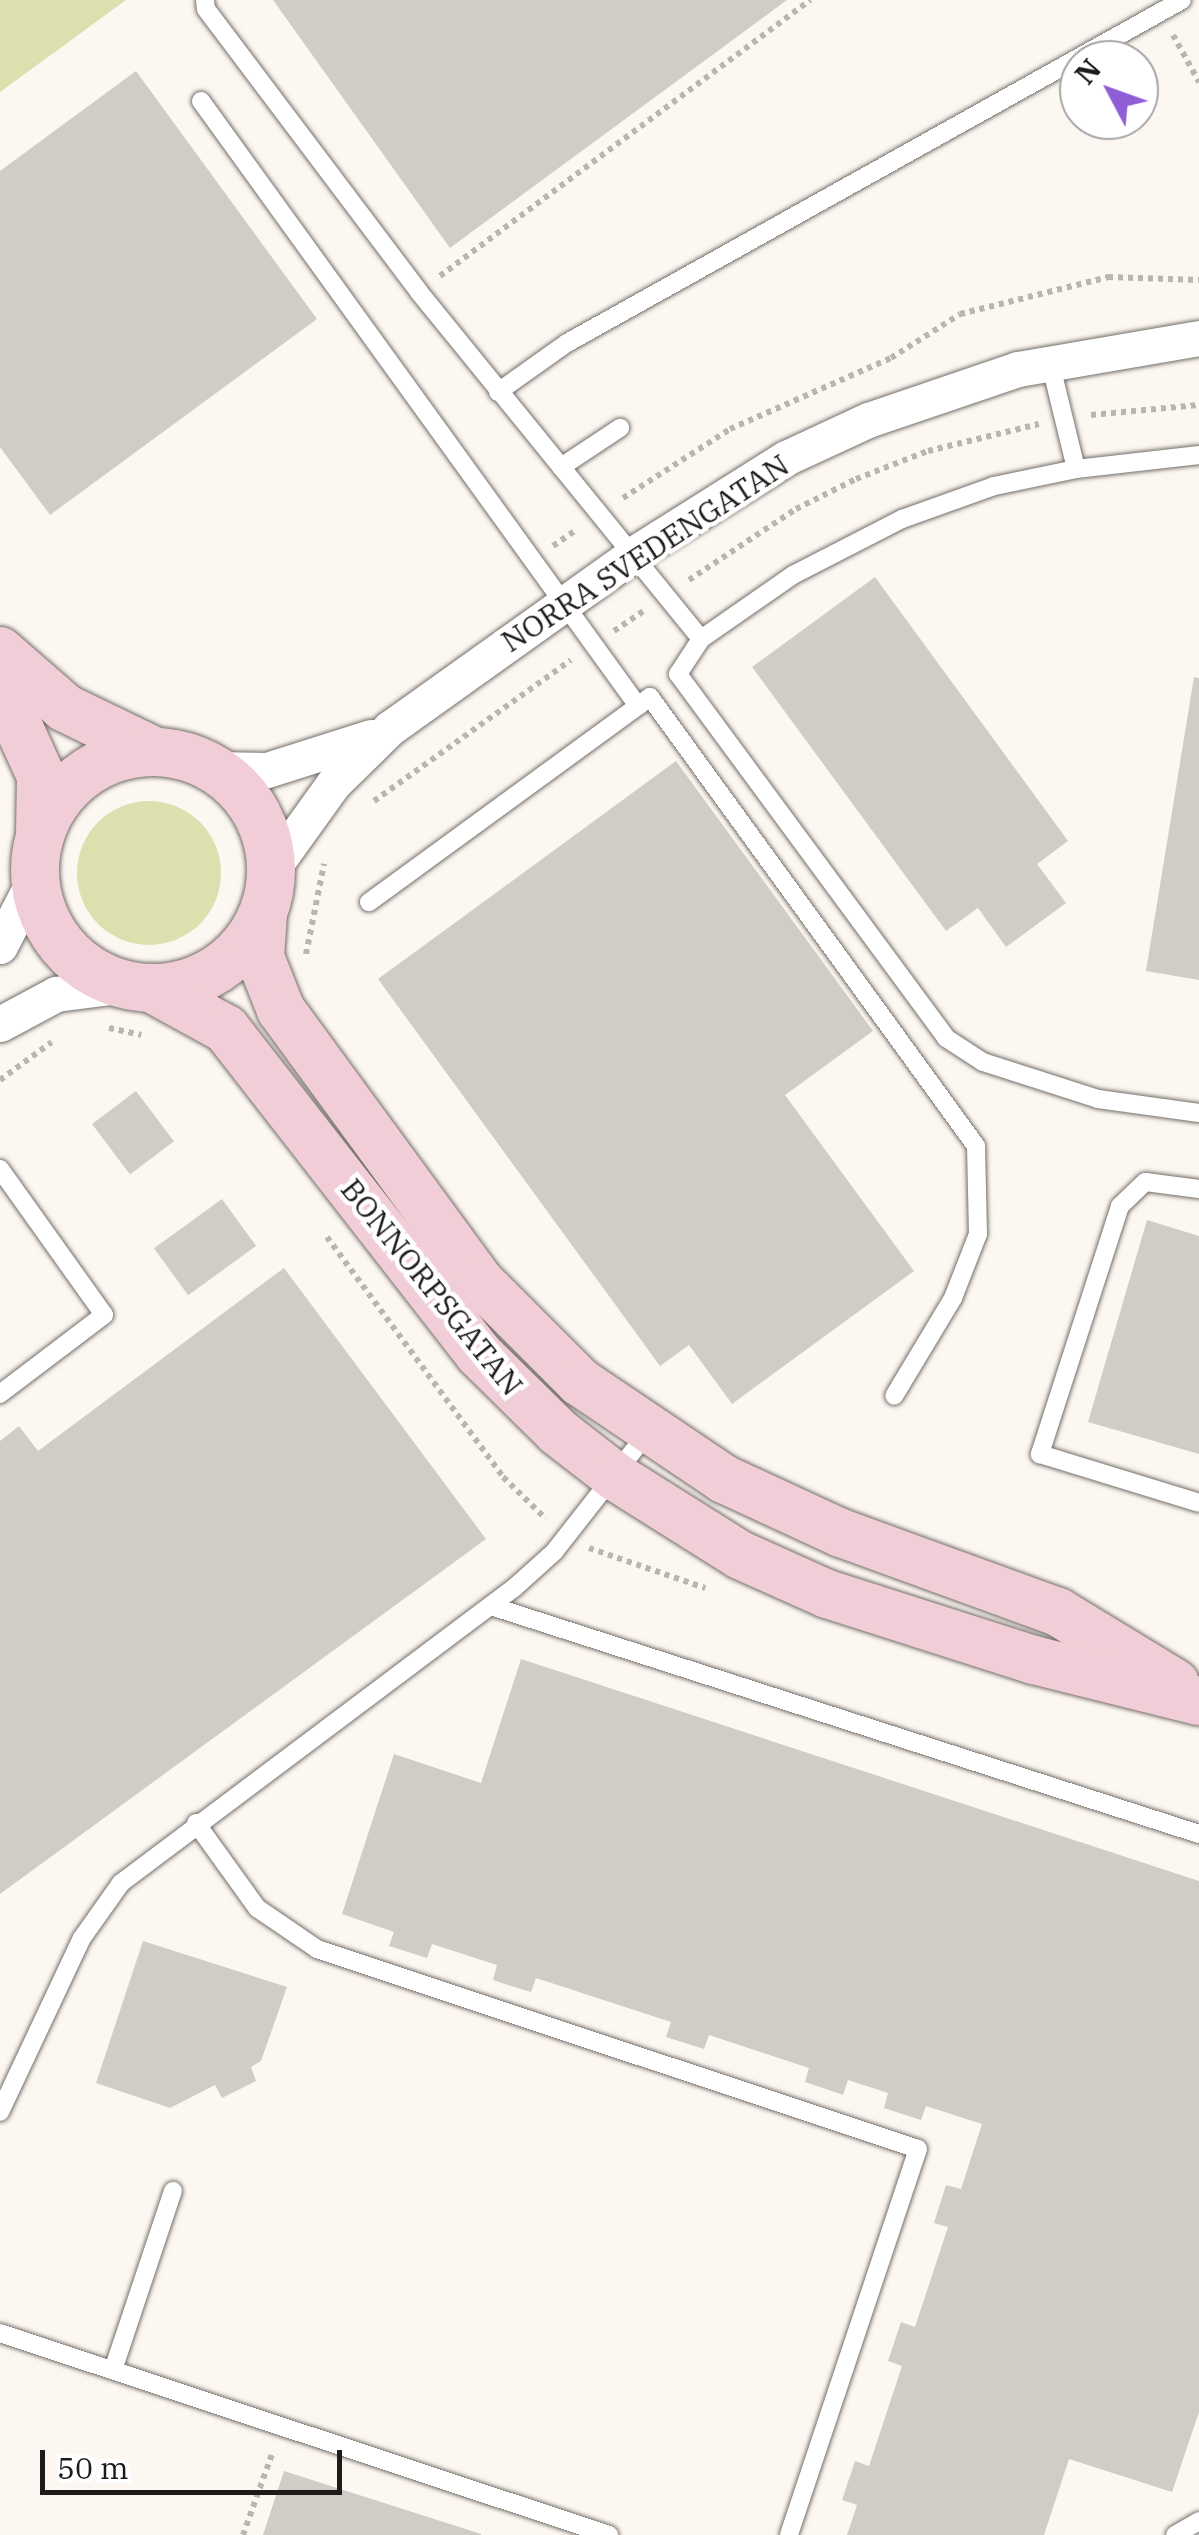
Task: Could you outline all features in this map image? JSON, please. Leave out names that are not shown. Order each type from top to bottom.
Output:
[{"type":"street","name":"NORRA SVEDENGATAN","points":[[267,892],[332,784],[390,728],[636,553],[786,458],[851,428],[1050,362],[1199,338]]},
{"type":"street","name":"NORRA SVEDENGATAN","points":[[1146,346],[1199,354]]},
{"type":"street","points":[[0,651],[65,708],[154,751],[214,769],[256,812],[267,892],[260,957],[266,981]]},
{"type":"street","points":[[0,686],[41,776],[37,857],[49,926],[82,964],[139,986]]},
{"type":"street","name":"NORRA SVEDENGATAN","points":[[214,769],[285,766],[390,728]]},
{"type":"street","points":[[0,946],[37,857],[49,812],[83,774],[105,762],[154,751]]},
{"type":"street","points":[[0,1024],[56,994],[175,986],[218,968],[267,892]]},
{"type":"street","name":"BONNORPSGATAN","points":[[266,981],[480,1282],[580,1382],[649,1430],[773,1503],[1058,1612],[1199,1700]]},
{"type":"street","name":"BONNORPSGATAN","points":[[139,986],[226,1029],[479,1354],[558,1432],[616,1477],[740,1555],[827,1594],[1034,1660],[1199,1700]]},
{"type":"lane","points":[[205,0],[206,10],[419,292],[561,468],[636,553],[701,639]]},
{"type":"lane","points":[[498,392],[567,344],[1182,0]]},
{"type":"lane","points":[[202,101],[638,706]]},
{"type":"lane","points":[[1050,362],[1076,469]]},
{"type":"lane","points":[[561,468],[620,428]]},
{"type":"lane","points":[[1199,456],[1076,469],[994,486],[902,519],[793,575],[701,639],[678,674],[946,1038],[983,1062],[1098,1099],[1199,1113]]},
{"type":"lane","points":[[369,902],[650,697],[976,1146],[978,1234],[953,1298],[894,1396]]},
{"type":"lane","points":[[0,1169],[104,1314],[0,1394]]},
{"type":"lane","points":[[1199,1189],[1145,1182],[1120,1206],[1040,1454],[1199,1503]]},
{"type":"lane","points":[[0,2112],[104,1902],[196,1823],[491,1606],[554,1552],[649,1430]]},
{"type":"lane","points":[[491,1606],[1199,1834]]},
{"type":"lane","points":[[196,1823],[257,1908],[317,1950],[918,2149],[789,2535]]},
{"type":"lane","points":[[113,2370],[173,2191]]},
{"type":"lane","points":[[0,2332],[608,2535]]},
{"type":"lane","points":[[1175,2535],[1199,2521]]},
{"type":"path","points":[[419,292],[667,103],[810,0]]},
{"type":"path","points":[[659,93],[667,103]]},
{"type":"path","points":[[673,464],[992,302],[1108,278],[1199,280]]},
{"type":"path","points":[[361,810],[593,645],[796,509],[856,479],[961,442],[1066,418],[1199,404]]},
{"type":"path","points":[[266,981],[294,970],[311,944],[326,848]]},
{"type":"path","points":[[92,1024],[150,1037]]},
{"type":"path","points":[[0,1080],[64,1034]]},
{"type":"path","points":[[243,2535],[282,2426]]},
{"type":"green space","points":[[0,0],[126,0],[0,92]]},
{"type":"green space","points":[[149,801],[177,806],[200,822],[216,845],[221,873],[216,901],[200,924],[177,940],[149,945],[121,940],[98,924],[82,901],[77,873],[82,845],[98,822],[121,806]]},
{"type":"building","points":[[273,0],[787,0],[450,248]]},
{"type":"building","points":[[136,71],[317,319],[50,515],[0,447],[0,171]]},
{"type":"building","points":[[875,577],[1068,841],[1037,864],[1066,903],[1006,947],[978,908],[946,931],[752,667]]},
{"type":"building","points":[[1194,677],[1199,678],[1199,980],[1146,971]]},
{"type":"building","points":[[676,761],[873,1031],[785,1095],[914,1271],[732,1404],[689,1345],[660,1366],[378,979]]},
{"type":"building","points":[[136,1091],[174,1141],[130,1174],[92,1124]]},
{"type":"building","points":[[222,1199],[256,1246],[188,1295],[154,1248]]},
{"type":"building","points":[[1147,1220],[1199,1236],[1199,1454],[1088,1422]]},
{"type":"building","points":[[284,1268],[486,1539],[0,1894],[0,1441],[19,1426],[38,1451]]},
{"type":"building","points":[[521,1659],[1199,1881],[1199,2412],[1172,2492],[1069,2459],[1044,2535],[847,2535],[857,2505],[842,2500],[855,2461],[869,2466],[902,2366],[888,2361],[901,2322],[915,2327],[948,2227],[934,2223],[946,2185],[961,2189],[982,2124],[926,2106],[921,2120],[884,2108],[888,2093],[848,2080],[843,2095],[805,2082],[809,2068],[709,2035],[704,2049],[666,2037],[671,2022],[536,1978],[531,1992],[511,1986],[493,1980],[497,1965],[432,1944],[427,1958],[389,1946],[394,1932],[342,1914],[394,1754],[481,1783]]},
{"type":"building","points":[[143,1941],[287,1987],[261,2061],[251,2067],[256,2081],[222,2098],[215,2085],[170,2108],[96,2083]]},
{"type":"building","points":[[284,2471],[481,2534],[481,2535],[263,2535]]}]
